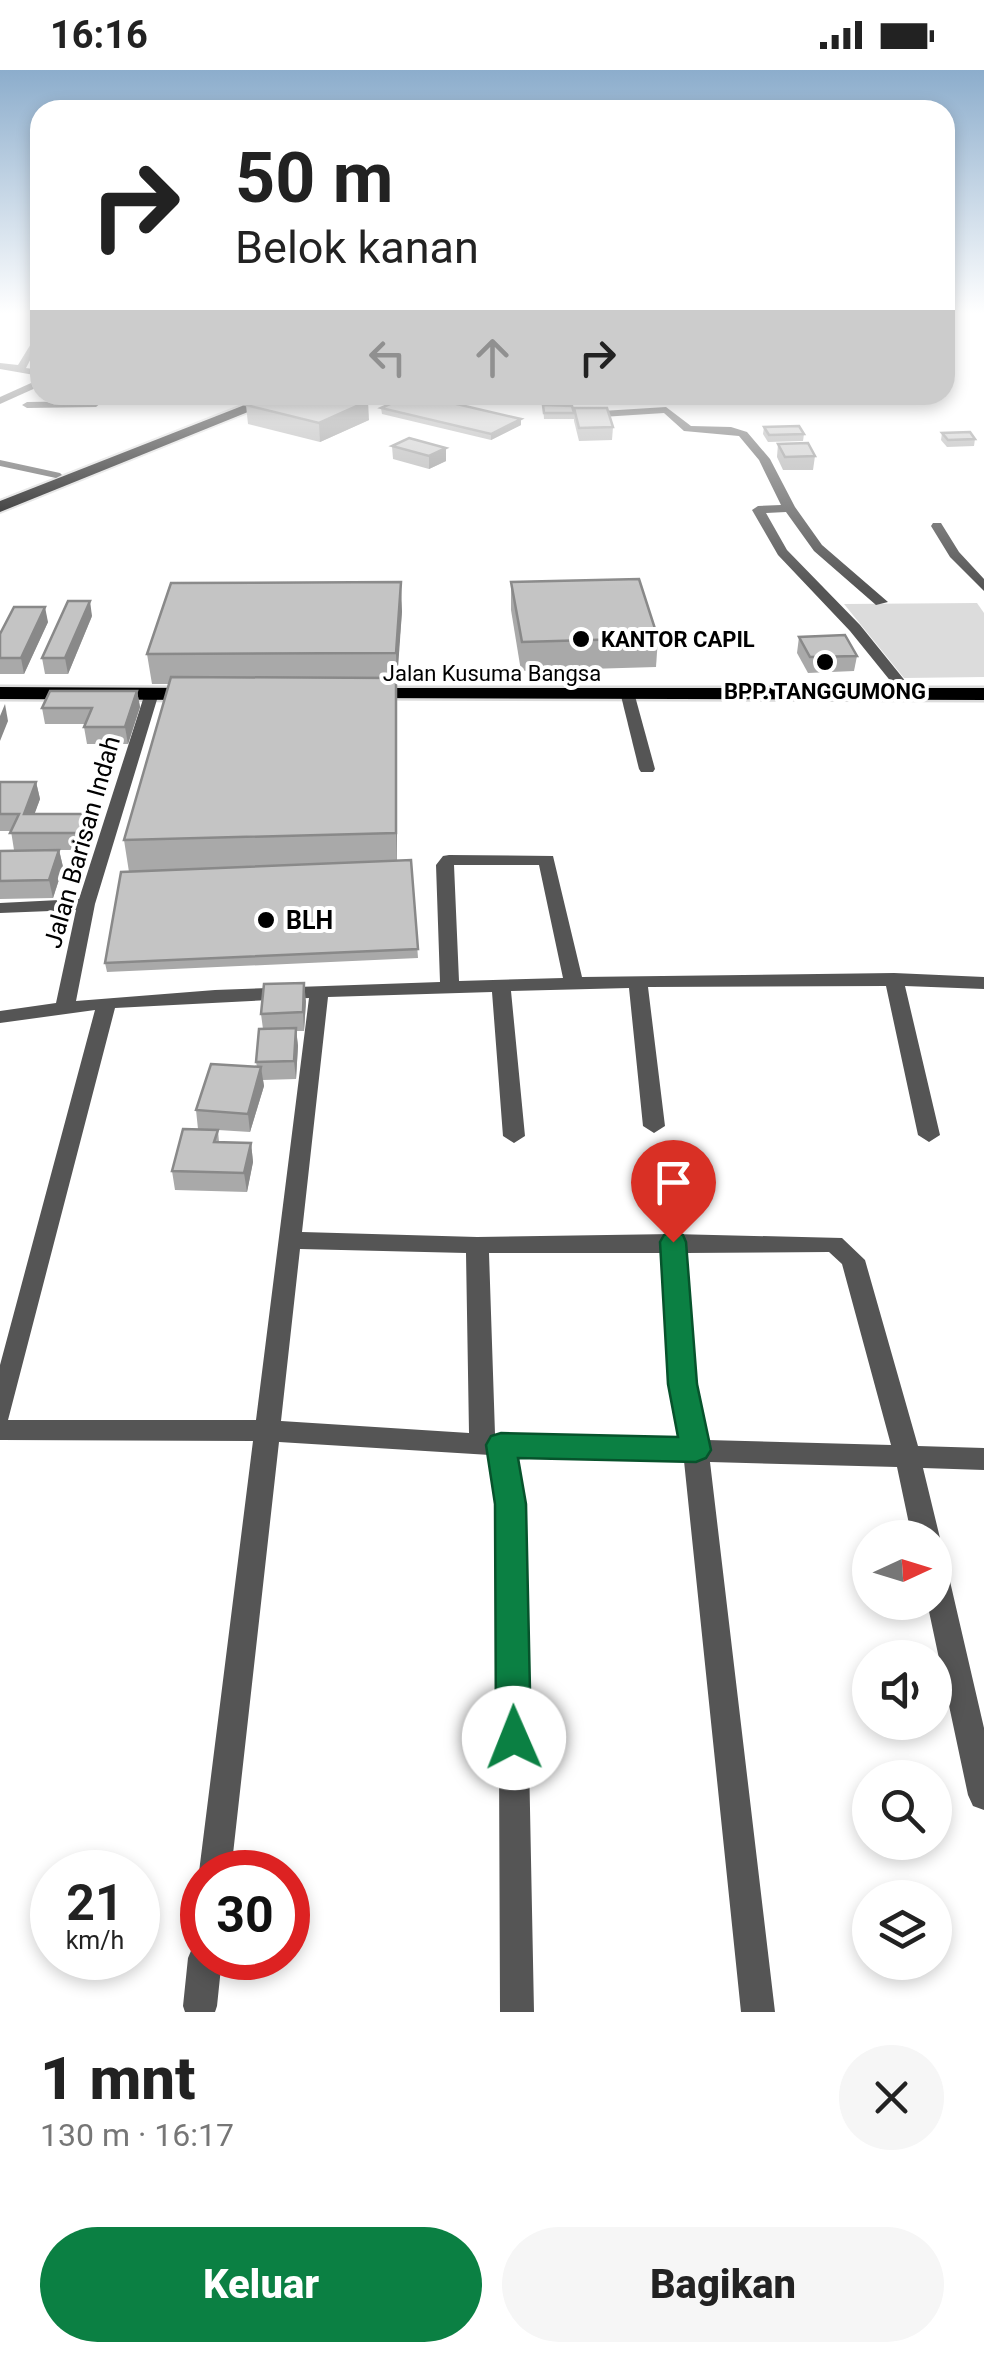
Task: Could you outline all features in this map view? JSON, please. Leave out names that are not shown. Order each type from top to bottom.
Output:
[{"type":"highway","points":[[0,497],[232,406]]},
{"type":"highway","points":[[0,506],[256,406]]},
{"type":"main road","points":[[0,694],[216,694]]},
{"type":"main road","name":"Jalan Kusuma Bangsa","points":[[349,694],[984,694]]},
{"type":"street","points":[[602,414],[664,410],[688,430],[739,432],[764,459],[789,508],[818,548],[881,602]]},
{"type":"street","points":[[0,463],[56,475]]},
{"type":"street","points":[[789,508],[758,510],[770,537],[855,628],[910,696]]},
{"type":"street","points":[[937,526],[954,554],[984,587]]},
{"type":"street","name":"Jalan Barisan Indah","points":[[65,1006],[86,904],[152,693]]},
{"type":"street","points":[[628,696],[647,770]]},
{"type":"street","points":[[450,988],[445,865],[449,860],[547,860],[574,983]]},
{"type":"street","points":[[0,908],[86,904]]},
{"type":"street","points":[[0,1017],[107,1003],[574,983],[894,979],[984,984]]},
{"type":"street","points":[[894,979],[929,1135]]},
{"type":"street","points":[[638,982],[654,1126]]},
{"type":"street","points":[[501,986],[514,1136]]},
{"type":"street","points":[[218,1850],[319,992]]},
{"type":"street","points":[[0,1412],[107,1003]]},
{"type":"street","points":[[291,1240],[477,1245],[820,1242],[846,1251],[852,1260],[908,1458],[922,1520]]},
{"type":"street","points":[[673,1242],[682,1384],[696,1450],[758,2012]]},
{"type":"street","points":[[477,1245],[492,1445],[510,1504],[517,2012]]},
{"type":"street","points":[[0,1430],[268,1431],[492,1445],[984,1458]]},
{"type":"street","points":[[945,1620],[984,1795]]},
{"type":"street","points":[[200,2006],[203,1980]]},
{"type":"shaded area","points":[[977,603],[984,613],[984,677],[904,678],[844,604]]},
{"type":"building","points":[[249,406],[358,406],[319,423]]},
{"type":"building","points":[[464,406],[521,419],[491,434],[381,408]]},
{"type":"building","points":[[543,406],[572,406],[574,413],[544,413]]},
{"type":"building","points":[[574,408],[607,408],[613,427],[579,428]]},
{"type":"building","points":[[799,426],[804,434],[769,435],[764,427]]},
{"type":"building","points":[[970,432],[975,439],[948,440],[942,433]]},
{"type":"building","points":[[409,438],[446,448],[429,456],[392,446]]},
{"type":"building","points":[[808,443],[815,456],[785,457],[778,444]]},
{"type":"building","points":[[639,579],[658,638],[522,642],[511,582]]},
{"type":"building","points":[[401,582],[396,653],[147,654],[171,583]]},
{"type":"building","points":[[68,601],[90,601],[65,658],[42,658]]},
{"type":"building","points":[[14,607],[45,607],[21,658],[0,658],[0,634]]},
{"type":"building","points":[[845,635],[857,656],[810,657],[799,637]]},
{"type":"building","points":[[171,677],[396,678],[396,833],[124,840]]},
{"type":"building","points":[[50,691],[137,691],[125,727],[84,727],[92,708],[42,708]]},
{"type":"building","points":[[0,782],[36,782],[24,814],[91,814],[84,833],[10,833],[19,814],[0,814]]},
{"type":"building","points":[[59,850],[49,880],[0,881],[0,851]]},
{"type":"building","name":"BLH","points":[[411,860],[418,949],[105,963],[121,872]]},
{"type":"building","points":[[304,983],[303,1012],[261,1014],[264,984]]},
{"type":"building","points":[[296,1028],[294,1061],[256,1062],[259,1029]]},
{"type":"building","points":[[211,1064],[261,1067],[248,1114],[196,1110]]},
{"type":"building","points":[[183,1129],[218,1130],[214,1142],[251,1143],[244,1173],[172,1171]]},
{"type":"place","name":"KANTOR CAPIL","points":[[581,639]]},
{"type":"place","name":"BPP. TANGGUMONG","points":[[825,662]]},
{"type":"place","name":"BLH","points":[[266,920]]},
{"type":"route","points":[[514,1738],[510,1504],[501,1445],[696,1450],[682,1384],[673,1242]]}]
